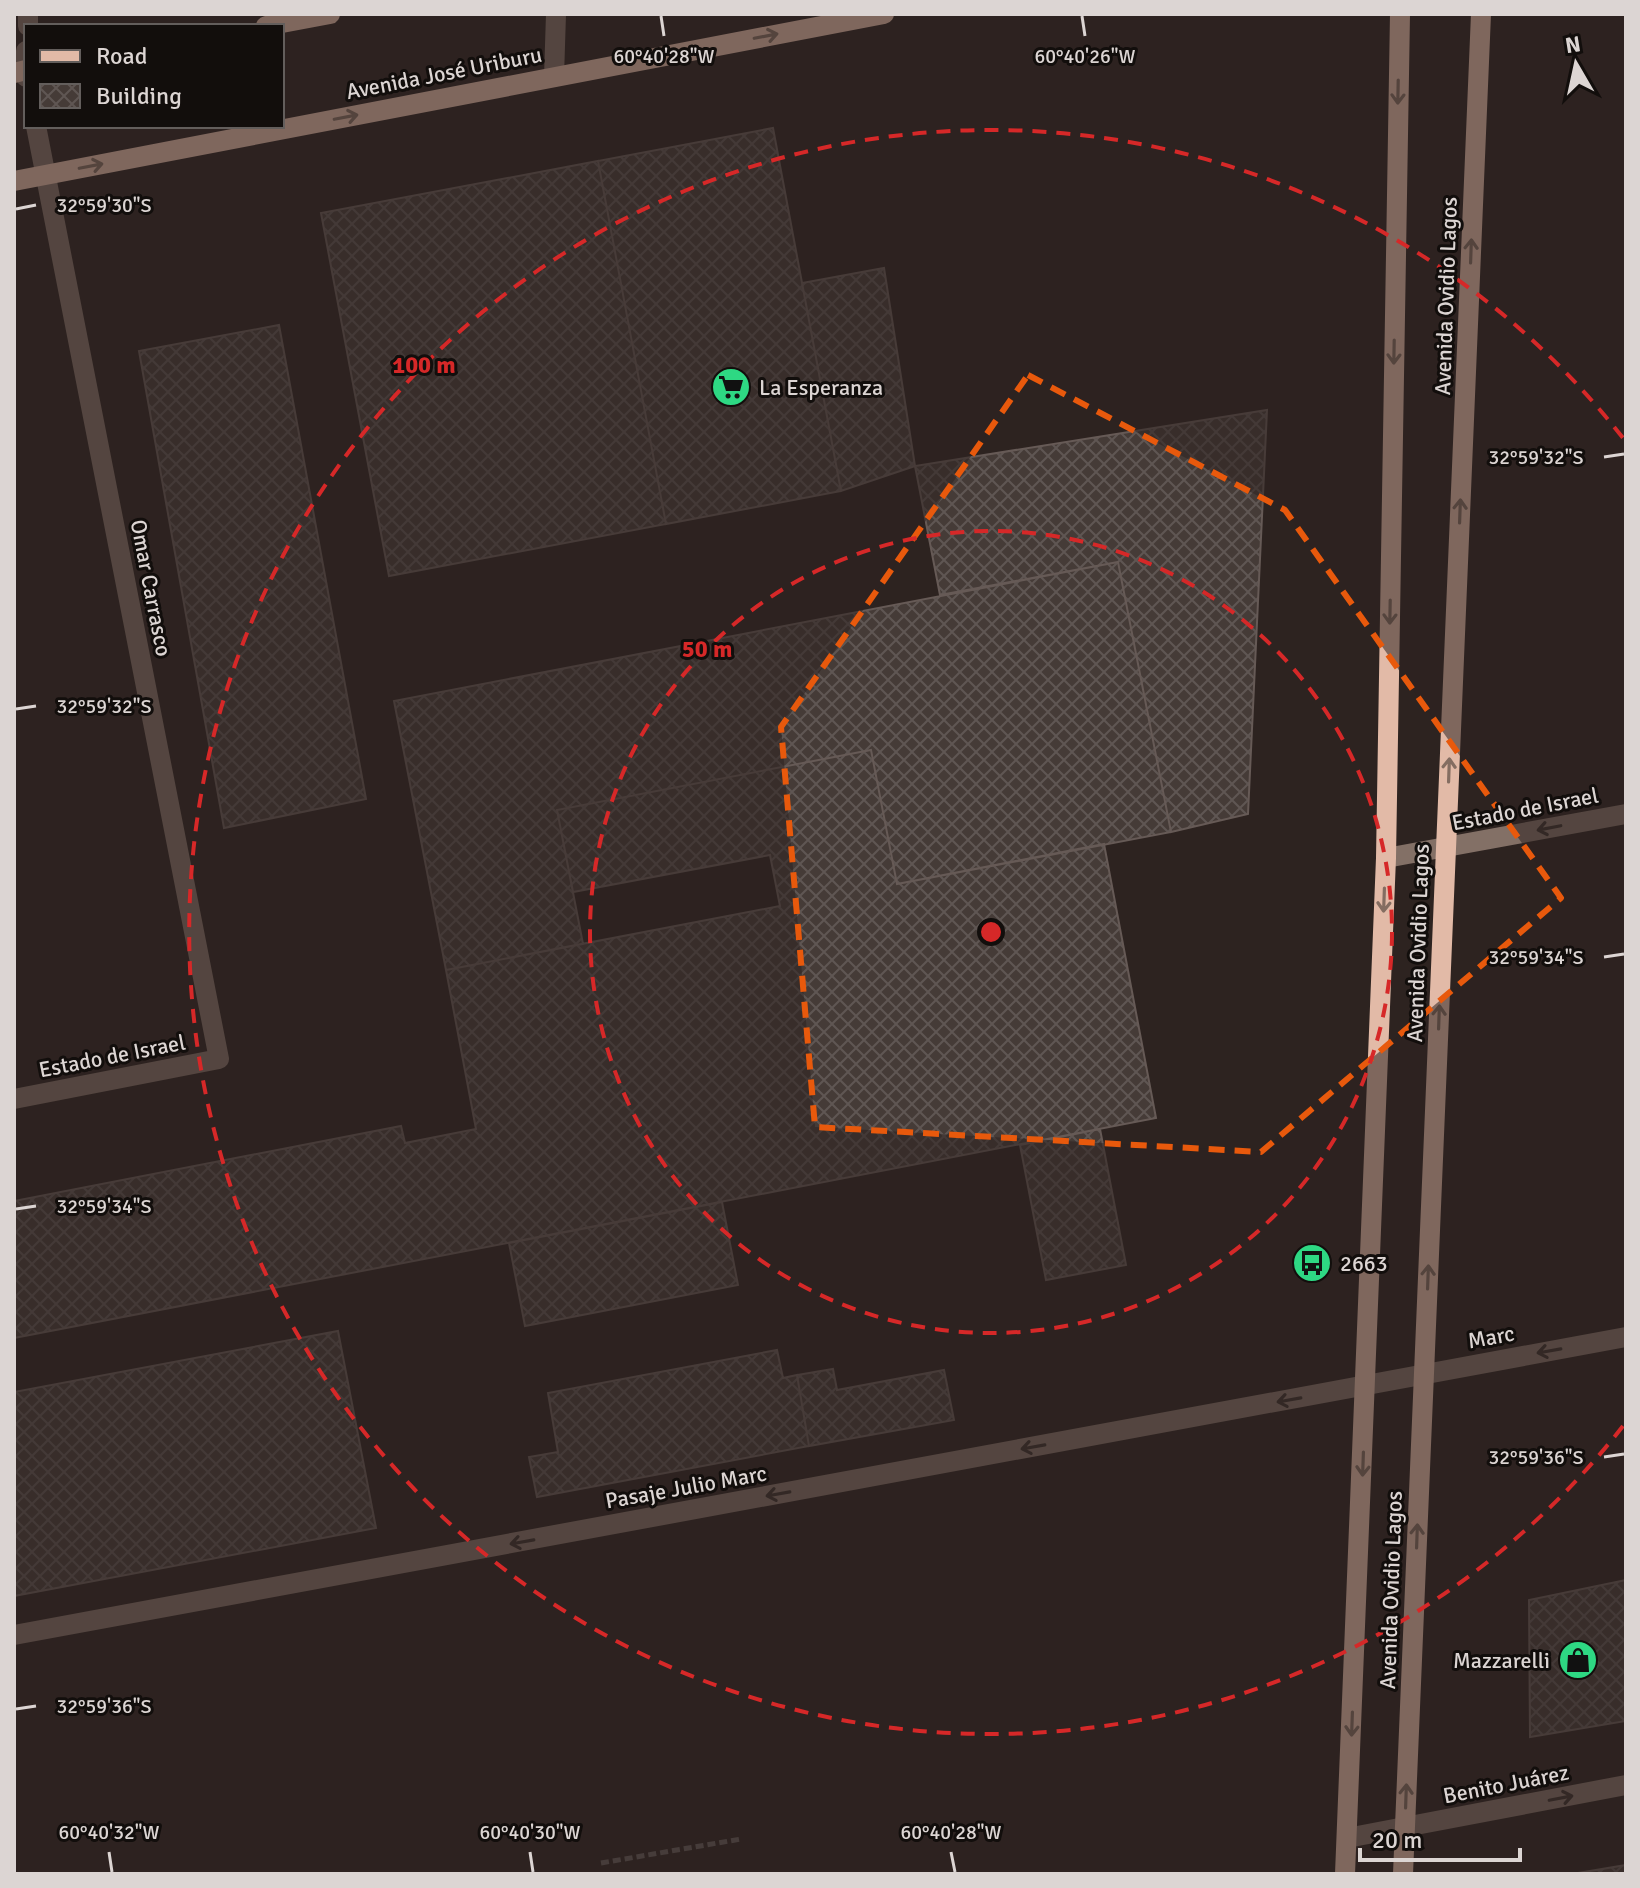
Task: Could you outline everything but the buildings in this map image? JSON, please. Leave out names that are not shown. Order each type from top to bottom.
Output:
[{"type":"main road","points":[[277,24],[330,14]]},
{"type":"main road","name":"Avenida José Uriburu","points":[[14,181],[884,14]]},
{"type":"main road","name":"Avenida Ovidio Lagos","points":[[1345,1874],[1386,858],[1400,14]]},
{"type":"main road","name":"Avenida Ovidio Lagos","points":[[1403,1874],[1481,14]]},
{"type":"street","points":[[554,77],[556,14]]},
{"type":"street","name":"Omar Carrasco","points":[[36,128],[219,1059]]},
{"type":"street","name":"Estado de Israel","points":[[1386,858],[1626,814]]},
{"type":"street","name":"Estado de Israel","points":[[14,1099],[219,1059]]},
{"type":"street","name":"Marc","points":[[1366,1386],[1626,1337]]},
{"type":"street","name":"Pasaje Julio Marc","points":[[14,1635],[1366,1386]]},
{"type":"street","name":"Benito Juárez","points":[[1347,1838],[1626,1785]]},
{"type":"path","points":[[601,1863],[741,1839]]},
{"type":"highlighted area","points":[[1028,375],[1285,510],[1561,898],[1261,1152],[815,1127],[781,727]]},
{"type":"place","name":"La Esperanza","points":[[731,387]]},
{"type":"place","name":"2663","points":[[1312,1263]]},
{"type":"place","name":"Mazzarelli","points":[[1578,1660]]}]
